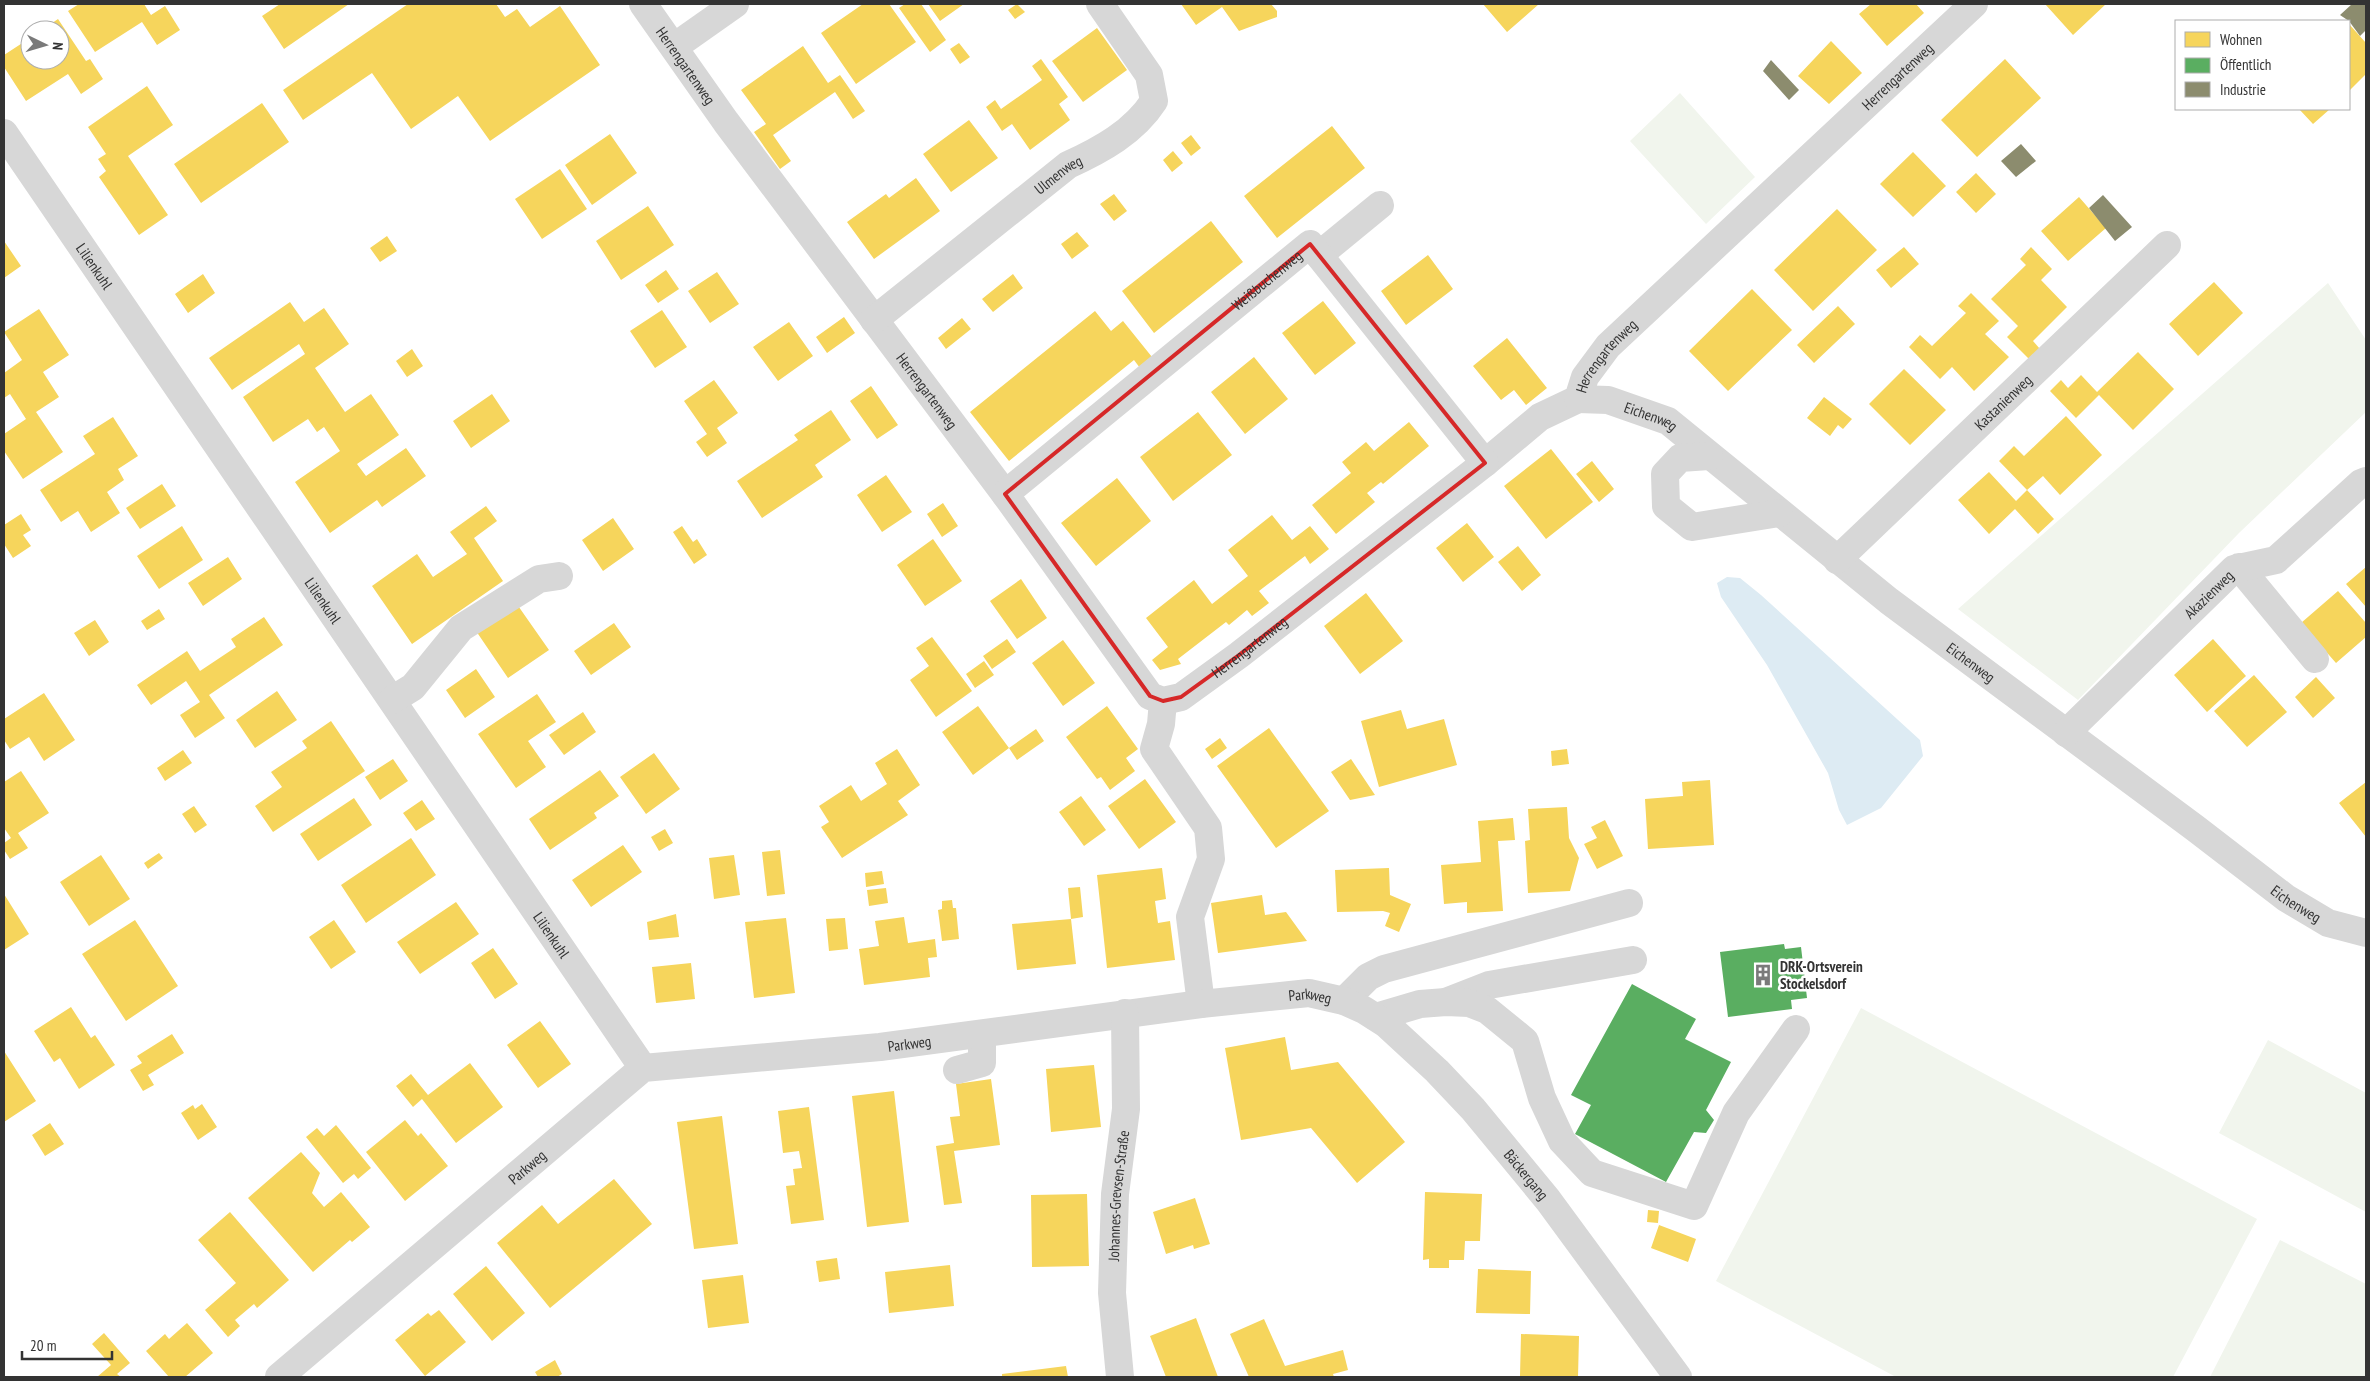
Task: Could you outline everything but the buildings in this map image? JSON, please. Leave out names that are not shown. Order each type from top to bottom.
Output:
[{"type":"street","name":"Herrengartenweg","points":[[643,4],[726,122],[1005,494],[1150,696],[1163,702],[1181,696],[1240,655],[1485,463],[1540,417],[1578,399],[1586,378],[1608,346],[1974,4]]},
{"type":"street","points":[[674,47],[735,4]]},
{"type":"street","name":"Ulmenweg","points":[[874,320],[1068,164],[1101,150],[1144,117],[1154,101],[1149,75],[1100,4]]},
{"type":"street","name":"Lilienkuhl","points":[[4,133],[643,1068]]},
{"type":"street","points":[[1319,255],[1380,205]]},
{"type":"street","name":"Weißbuchenweg","points":[[1005,494],[1310,244],[1485,463]]},
{"type":"street","name":"Kastanienweg","points":[[1837,560],[2168,245]]},
{"type":"street","name":"Eichenweg","points":[[1578,399],[1608,400],[1668,421],[1837,560],[2066,733],[2196,828],[2286,898],[2328,923],[2366,932]]},
{"type":"street","points":[[1709,456],[1680,458],[1665,474],[1666,506],[1692,527],[1778,513]]},
{"type":"street","name":"Akazienweg","points":[[2066,733],[2234,569],[2276,560],[2361,483],[2366,481]]},
{"type":"street","points":[[2239,567],[2315,659]]},
{"type":"street","points":[[392,700],[413,687],[460,628],[539,579],[559,576]]},
{"type":"street","points":[[1163,702],[1161,724],[1154,750],[1208,828],[1211,859],[1190,917],[1202,1004]]},
{"type":"street","name":"Parkweg","points":[[279,1377],[643,1068],[880,1047],[1125,1013],[1309,993],[1344,1001],[1368,977],[1384,968],[1629,903]]},
{"type":"street","points":[[1446,1002],[1490,986],[1633,960]]},
{"type":"street","name":"Bäckergang","points":[[1344,1001],[1376,1017],[1437,1071],[1473,1109],[1548,1200],[1678,1377]]},
{"type":"street","points":[[1376,1017],[1420,1004],[1446,1002],[1469,1003],[1487,1010],[1526,1041],[1542,1098],[1562,1142],[1592,1173],[1694,1206],[1736,1113],[1796,1029]]},
{"type":"street","name":"Johannes-Grevsen-Straße","points":[[1120,1377],[1112,1293],[1115,1194],[1126,1109],[1125,1013]]},
{"type":"street","points":[[956,1070],[982,1063],[982,1034]]},
{"type":"highlighted area","points":[[1310,244],[1485,463],[1239,655],[1181,697],[1163,701],[1150,696],[1005,494]]},
{"type":"shaded area","points":[[1680,93],[1755,177],[1706,224],[1630,141]]},
{"type":"shaded area","points":[[2328,283],[2366,340],[2366,412],[2239,533],[2078,700],[1958,609]]},
{"type":"shaded area","points":[[1727,577],[1740,578],[1761,595],[1920,740],[1923,756],[1881,808],[1847,825],[1839,810],[1828,773],[1767,665],[1721,597],[1717,583]]},
{"type":"shaded area","points":[[1861,1008],[2257,1219],[2173,1377],[1896,1377],[1716,1281]]},
{"type":"shaded area","points":[[2268,1040],[2366,1093],[2366,1212],[2219,1133]]},
{"type":"shaded area","points":[[2280,1240],[2366,1284],[2366,1377],[2210,1377]]},
{"type":"place","name":"DRK-Ortsverein Stockelsdorf","points":[[1763,975]]}]
